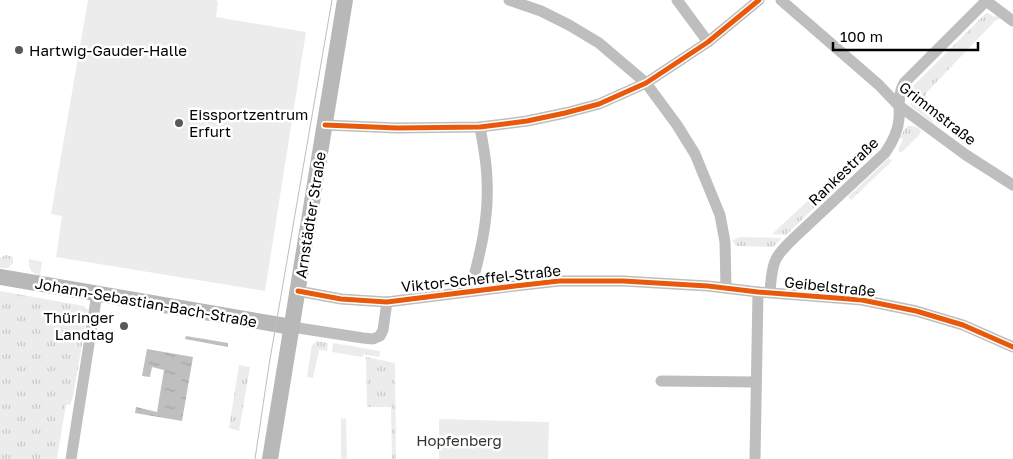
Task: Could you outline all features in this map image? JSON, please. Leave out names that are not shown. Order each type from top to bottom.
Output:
[{"type":"main road","name":"Arnstädter Straße","points":[[270,459],[345,0]]},
{"type":"main road","name":"Johann-Sebastian-Bach-Straße","points":[[0,277],[292,327]]},
{"type":"street","points":[[509,0],[541,11],[599,43],[646,83],[677,125],[695,154],[720,215],[725,242],[726,288]]},
{"type":"street","points":[[677,0],[708,42]]},
{"type":"street","points":[[325,125],[397,128],[480,127],[527,121],[599,104],[646,83],[708,42],[759,0]]},
{"type":"street","name":"Grimmstraße","points":[[781,0],[879,85],[898,105],[966,155],[1013,184]]},
{"type":"street","points":[[986,0],[1013,21]]},
{"type":"street","name":"Rankestraße","points":[[770,292],[775,260],[782,250],[885,154],[891,145],[897,128],[899,118],[898,105],[904,83],[986,0]]},
{"type":"street","points":[[470,291],[482,246],[486,207],[487,181],[480,127]]},
{"type":"street","name":"Viktor-Scheffel-Straße","points":[[298,291],[341,299],[387,302],[559,281],[668,283],[758,292]]},
{"type":"street","points":[[755,459],[758,292]]},
{"type":"street","name":"Geibelstraße","points":[[758,292],[862,300],[916,311],[963,325],[1013,347]]},
{"type":"street","points":[[70,459],[97,293]]},
{"type":"street","name":"Viktor-Scheffel-Straße","points":[[292,327],[373,339],[380,336],[383,330],[387,302]]},
{"type":"street","points":[[661,381],[756,382]]},
{"type":"green space","name":"Eissportzentrum Erfurt","points":[[88,0],[216,0],[218,2],[216,17],[306,32],[265,291],[56,257],[62,216],[51,214]]},
{"type":"green space","points":[[988,13],[994,17],[996,15],[1001,19],[996,20],[927,92],[924,103],[925,111],[938,127],[911,106],[910,98],[914,85]]},
{"type":"green space","points":[[908,126],[917,127],[921,131],[901,153],[898,150],[903,139],[900,138]]},
{"type":"green space","points":[[889,158],[892,161],[851,200],[848,197]]},
{"type":"green space","points":[[827,183],[833,190],[786,235],[772,234]]},
{"type":"green space","points":[[739,237],[782,238],[773,247],[736,246],[732,241]]},
{"type":"green space","points":[[6,255],[13,257],[13,263],[8,268],[0,268],[0,258]]},
{"type":"green space","points":[[29,259],[42,262],[40,275],[31,270]]},
{"type":"green space","points":[[0,291],[84,306],[88,310],[73,397],[70,405],[66,404],[57,459],[0,459]]},
{"type":"green space","points":[[317,341],[328,343],[327,351],[319,350],[313,378],[307,377],[312,345]]},
{"type":"green space","points":[[333,343],[380,351],[379,357],[363,354],[362,357],[332,352]]},
{"type":"green space","points":[[366,357],[395,363],[396,459],[392,459],[391,407],[367,407]]},
{"type":"green space","points":[[239,365],[250,367],[239,431],[229,428]]},
{"type":"green space","points":[[341,418],[346,419],[347,459],[341,459]]},
{"type":"green space","name":"Hopfenberg","points":[[439,419],[549,422],[548,459],[439,459]]},
{"type":"water","points":[[186,336],[228,343],[228,347],[185,339]]},
{"type":"water","points":[[147,349],[193,357],[182,421],[135,413],[136,407],[157,412],[164,370],[152,367],[150,377],[142,376]]},
{"type":"tram line","points":[[255,459],[269,365],[332,0]]},
{"type":"cycle path","points":[[325,125],[397,128],[480,127],[527,121],[599,104],[646,83],[708,42],[759,0]]},
{"type":"cycle path","points":[[298,291],[341,299],[387,302],[559,281],[623,281],[708,286],[862,300],[916,311],[963,325],[1013,347]]},
{"type":"place","name":"Hartwig-Gauder-Halle","points":[[19,50]]},
{"type":"place","name":"Eissportzentrum Erfurt","points":[[179,123]]},
{"type":"place","name":"Thüringer Landtag","points":[[124,326]]}]
